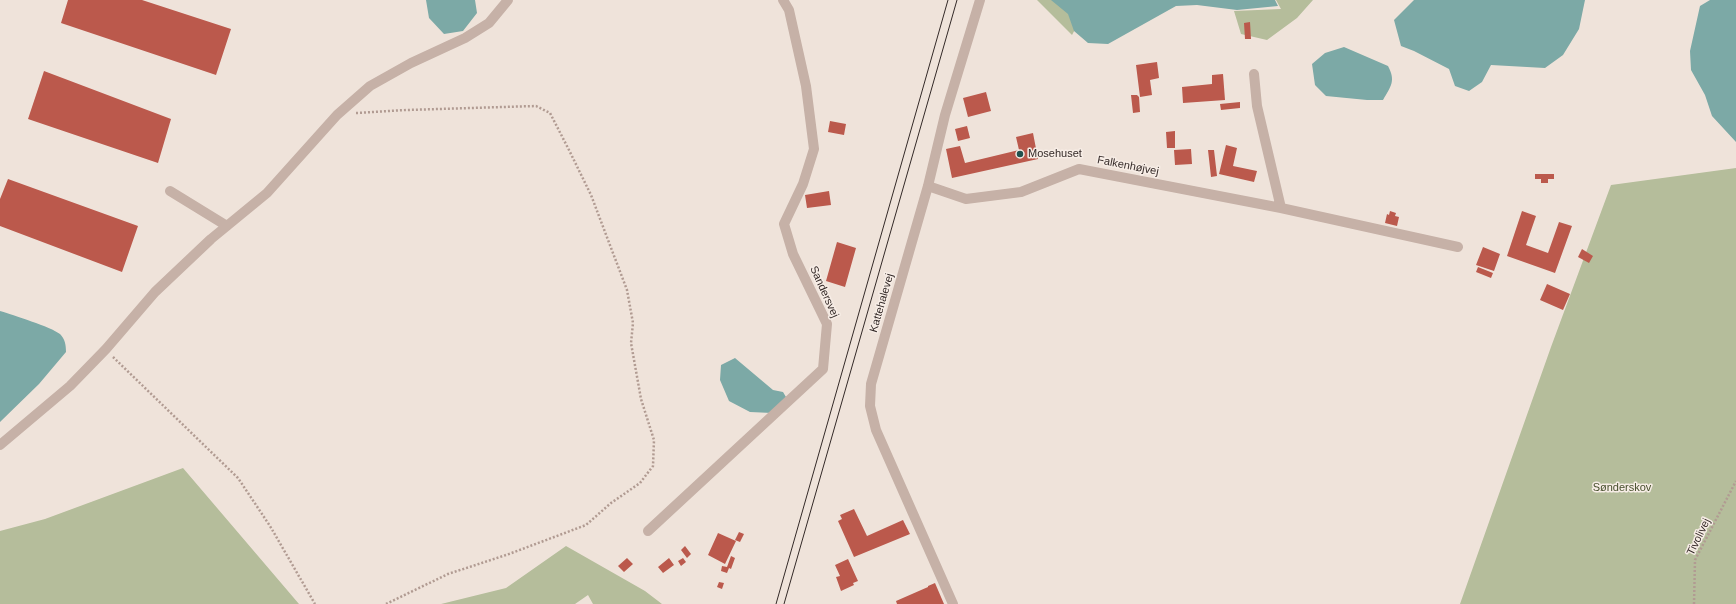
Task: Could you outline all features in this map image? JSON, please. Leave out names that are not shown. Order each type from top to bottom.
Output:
[{"type":"street","points":[[0,445],[70,386],[106,349],[155,292],[181,265],[266,193],[337,115],[370,86],[411,63],[464,38],[489,23],[508,0]]},
{"type":"street","name":"Sandersvej","points":[[648,531],[823,369],[827,324],[793,254],[784,224],[803,184],[814,149],[806,86],[789,10],[783,0]]},
{"type":"street","name":"Kattehalevej","points":[[953,604],[876,430],[870,406],[871,384],[928,186],[945,114],[980,0]]},
{"type":"street","points":[[1254,74],[1257,106],[1281,208]]},
{"type":"street","name":"Falkenhøjvej","points":[[928,186],[966,199],[1021,192],[1079,169],[1281,208],[1458,247]]},
{"type":"street","points":[[170,191],[227,226]]},
{"type":"path","points":[[337,115],[406,110],[536,106],[550,113],[591,195],[627,290],[633,323],[631,343],[641,399],[654,440],[653,466],[640,483],[611,503],[586,525],[515,552],[448,574],[386,604]]},
{"type":"path","points":[[106,349],[238,478],[270,526],[315,604]]},
{"type":"path","name":"Tivolivej","points":[[1694,604],[1695,560],[1736,481]]},
{"type":"green space","points":[[1037,0],[1053,0],[1080,20],[1072,35]]},
{"type":"green space","points":[[1276,0],[1313,0],[1297,18],[1267,40],[1241,34],[1234,11],[1281,9]]},
{"type":"green space","name":"Sønderskov","points":[[1736,168],[1736,604],[1460,604],[1551,347],[1611,185]]},
{"type":"green space","points":[[183,468],[299,604],[0,604],[0,531],[45,519]]},
{"type":"green space","points":[[566,546],[645,591],[662,604],[593,604],[588,595],[575,604],[441,604],[506,588]]},
{"type":"water","points":[[426,0],[475,0],[477,13],[463,31],[444,34],[429,18]]},
{"type":"water","points":[[1051,0],[1275,0],[1278,6],[1237,10],[1197,5],[1176,6],[1108,44],[1088,43],[1074,31],[1068,14]]},
{"type":"water","points":[[1414,0],[1585,0],[1579,29],[1563,55],[1545,68],[1491,65],[1482,82],[1469,91],[1455,86],[1449,69],[1401,46],[1394,20]]},
{"type":"water","points":[[1710,0],[1736,0],[1736,142],[1712,116],[1705,95],[1691,70],[1690,51],[1700,6]]},
{"type":"water","points":[[1344,47],[1388,66],[1392,76],[1392,83],[1383,100],[1326,96],[1315,85],[1312,64],[1325,53]]},
{"type":"water","points":[[0,311],[22,318],[60,334],[65,342],[66,352],[39,384],[0,422]]},
{"type":"water","points":[[735,358],[773,390],[783,392],[786,397],[772,413],[750,412],[729,401],[720,380],[721,365]]},
{"type":"building","points":[[68,0],[142,0],[231,29],[216,75],[61,23]]},
{"type":"building","points":[[1250,22],[1251,39],[1245,39],[1244,23]]},
{"type":"building","points":[[1157,62],[1159,78],[1150,80],[1152,95],[1140,97],[1136,65]]},
{"type":"building","points":[[44,71],[171,119],[158,163],[28,119]]},
{"type":"building","points":[[1223,74],[1225,100],[1183,103],[1182,87],[1212,84],[1212,75]]},
{"type":"building","points":[[986,92],[991,111],[968,117],[963,98]]},
{"type":"building","points":[[1131,95],[1137,95],[1139,97],[1140,112],[1133,113]]},
{"type":"building","points":[[1240,102],[1240,108],[1221,110],[1220,104]]},
{"type":"building","points":[[830,121],[846,124],[844,135],[828,132]]},
{"type":"building","points":[[967,126],[970,138],[958,141],[955,129]]},
{"type":"building","points":[[1175,131],[1175,148],[1167,148],[1166,132]]},
{"type":"building","name":"Mosehuset","points":[[1033,133],[1038,159],[952,178],[946,149],[960,146],[965,163],[1019,150],[1016,137]]},
{"type":"building","points":[[1226,145],[1237,148],[1233,166],[1257,171],[1254,182],[1219,174]]},
{"type":"building","points":[[1191,149],[1192,164],[1175,165],[1174,150]]},
{"type":"building","points":[[1208,150],[1214,150],[1217,176],[1211,177]]},
{"type":"building","points":[[1535,174],[1554,174],[1554,179],[1548,179],[1548,183],[1541,183],[1541,179],[1535,179]]},
{"type":"building","points":[[8,179],[138,226],[122,272],[0,226],[0,199]]},
{"type":"building","points":[[829,191],[831,205],[807,208],[805,195]]},
{"type":"building","points":[[1390,211],[1396,213],[1395,216],[1399,217],[1397,226],[1385,223],[1387,214],[1389,215]]},
{"type":"building","points":[[1522,211],[1536,216],[1526,245],[1548,253],[1559,222],[1572,226],[1555,273],[1507,256]]},
{"type":"building","points":[[837,242],[856,248],[845,287],[826,281]]},
{"type":"building","points":[[1483,247],[1500,254],[1494,271],[1476,265]]},
{"type":"building","points":[[1582,249],[1593,256],[1589,263],[1578,257]]},
{"type":"building","points":[[1478,267],[1493,273],[1491,278],[1476,272]]},
{"type":"building","points":[[1547,284],[1570,294],[1563,310],[1540,300]]},
{"type":"building","points":[[854,509],[867,536],[903,520],[910,534],[854,557],[838,521],[842,519],[840,515]]},
{"type":"building","points":[[739,532],[744,534],[740,542],[735,540]]},
{"type":"building","points":[[718,533],[736,541],[725,564],[708,555]]},
{"type":"building","points":[[685,546],[691,554],[687,558],[681,550]]},
{"type":"building","points":[[731,556],[735,558],[731,569],[729,568],[727,573],[721,571],[722,566],[727,567]]},
{"type":"building","points":[[627,558],[633,564],[624,572],[618,566]]},
{"type":"building","points":[[669,558],[674,565],[663,573],[658,567]]},
{"type":"building","points":[[683,558],[686,562],[681,566],[678,561]]},
{"type":"building","points":[[848,559],[858,581],[853,583],[854,585],[841,591],[836,577],[840,576],[835,565]]},
{"type":"building","points":[[719,582],[724,583],[722,589],[717,587]]},
{"type":"building","points":[[935,583],[944,604],[897,604],[896,601]]},
{"type":"tram line","points":[[776,604],[948,0]]},
{"type":"tram line","points":[[784,604],[957,0]]},
{"type":"place","name":"Mosehuset","points":[[1020,154]]}]
